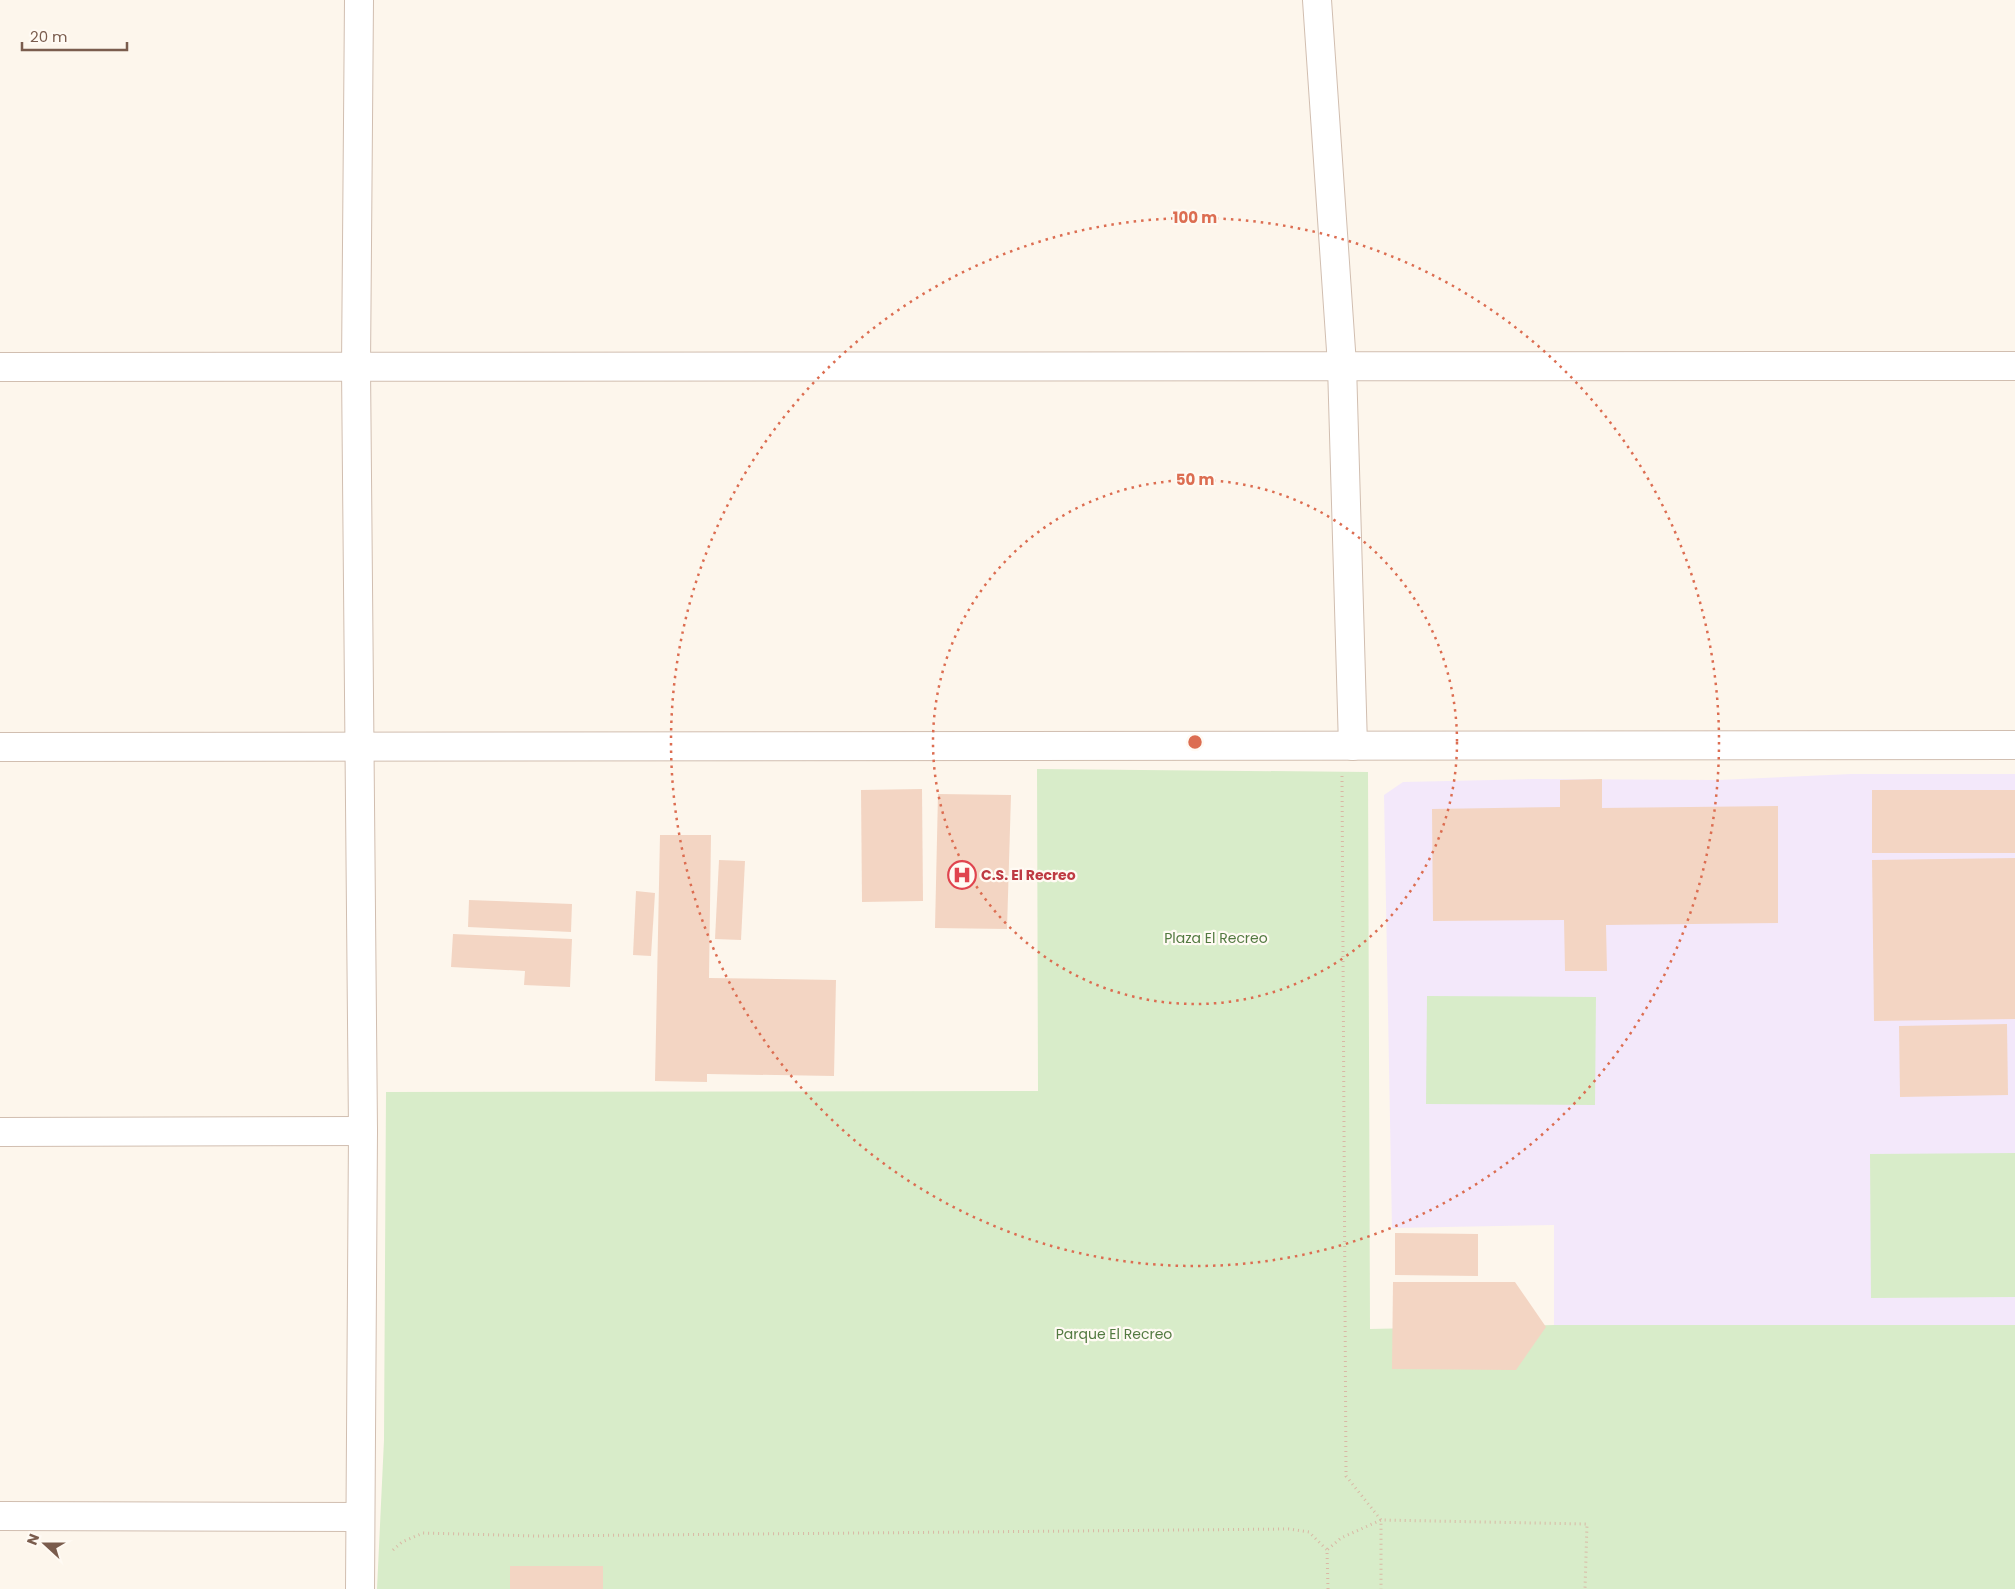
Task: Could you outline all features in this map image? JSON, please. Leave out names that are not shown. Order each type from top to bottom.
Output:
[{"type":"street","points":[[360,0],[356,367],[363,1131],[360,1589]]},
{"type":"street","points":[[1317,0],[1342,365],[1353,746]]},
{"type":"street","points":[[0,367],[2015,366]]},
{"type":"street","points":[[0,747],[2015,745]]},
{"type":"street","points":[[0,1132],[363,1131]]},
{"type":"street","points":[[0,1516],[359,1517]]},
{"type":"path","points":[[1353,746],[1341,771],[1343,783],[1346,1476],[1381,1520],[1381,1589]]},
{"type":"path","points":[[1328,1550],[1341,1538],[1381,1520],[1587,1524],[1586,1589]]},
{"type":"path","points":[[390,1553],[402,1542],[423,1532],[537,1536],[770,1532],[1102,1532],[1289,1529],[1309,1532],[1328,1550],[1328,1589]]},
{"type":"shaded area","points":[[1851,774],[2015,774],[2015,1325],[1554,1325],[1554,1225],[1392,1228],[1384,795],[1403,782],[1533,779],[1718,780]]},
{"type":"green space","name":"Parque El Recreo","points":[[1037,769],[1368,772],[1370,1329],[1554,1325],[2015,1325],[2015,1589],[377,1589],[384,1440],[386,1092],[1038,1091]]},
{"type":"green space","points":[[1427,996],[1596,997],[1595,1105],[1426,1104]]},
{"type":"green space","points":[[2015,1153],[2015,1297],[1871,1298],[1870,1154]]},
{"type":"building","points":[[1602,779],[1602,808],[1778,806],[1778,923],[1606,925],[1607,971],[1565,971],[1564,920],[1433,921],[1432,809],[1560,807],[1560,780]]},
{"type":"building","points":[[922,789],[923,901],[862,902],[861,790]]},
{"type":"building","points":[[1872,790],[2015,790],[2015,853],[1872,853]]},
{"type":"building","points":[[938,794],[1011,795],[1007,929],[935,928]]},
{"type":"building","points":[[660,835],[711,835],[709,978],[836,980],[834,1076],[707,1074],[707,1082],[655,1081]]},
{"type":"building","points":[[2015,858],[2015,1019],[1874,1021],[1872,860]]},
{"type":"building","points":[[719,860],[745,861],[741,940],[715,939]]},
{"type":"building","points":[[636,891],[655,893],[651,956],[633,955]]},
{"type":"building","points":[[469,900],[572,904],[571,932],[468,927]]},
{"type":"building","points":[[453,934],[572,939],[570,987],[524,985],[525,971],[451,967]]},
{"type":"building","points":[[2007,1024],[2008,1095],[1900,1097],[1899,1026]]},
{"type":"building","points":[[1395,1233],[1478,1234],[1478,1276],[1395,1275]]},
{"type":"building","points":[[1393,1282],[1515,1282],[1546,1327],[1516,1370],[1392,1369]]},
{"type":"building","points":[[510,1566],[603,1566],[603,1589],[510,1589]]},
{"type":"place","name":"C.S. El Recreo","points":[[962,875]]},
{"type":"park label","name":"Plaza El Recreo","points":[[1216,938]]}]
